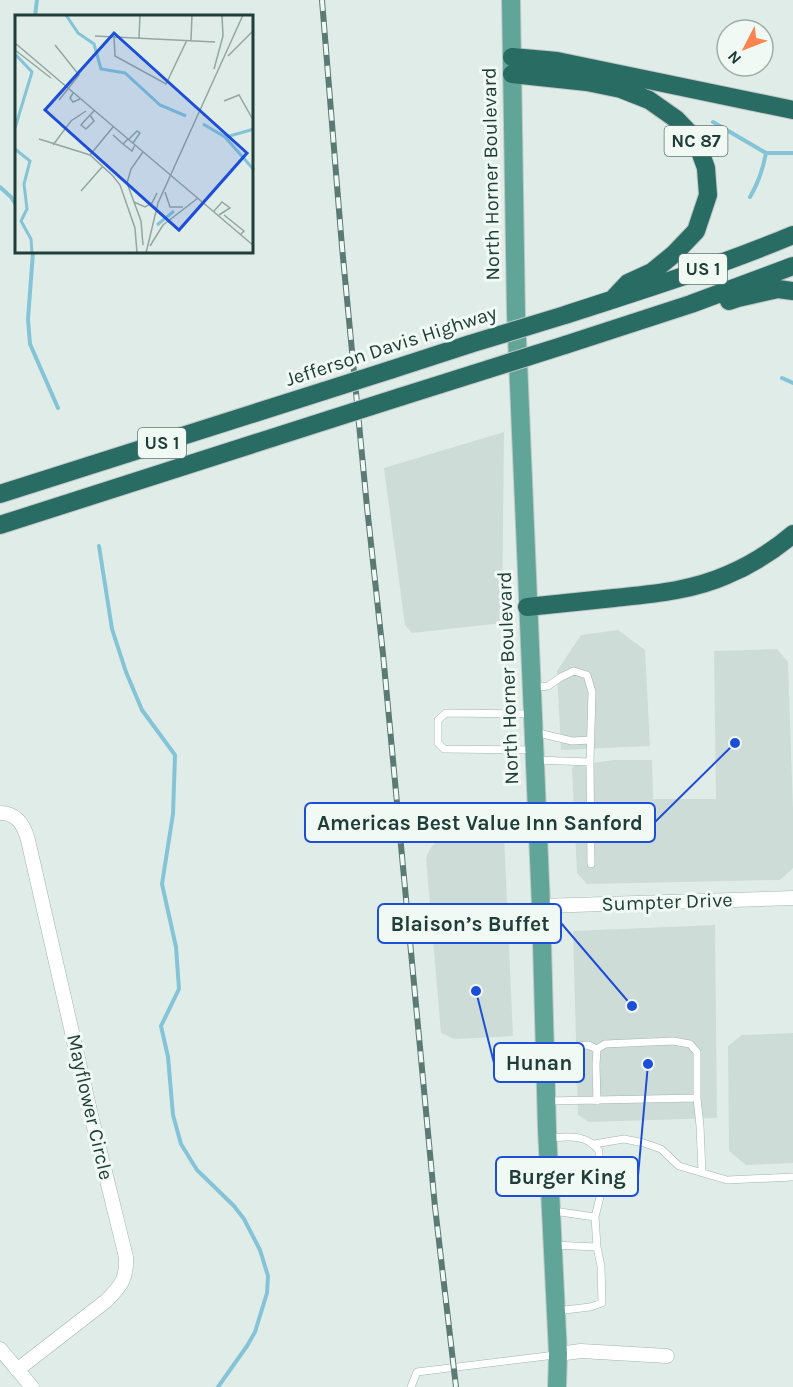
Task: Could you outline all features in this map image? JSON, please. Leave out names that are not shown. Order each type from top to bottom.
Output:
[{"type":"highway","points":[[512,66],[557,61],[793,110]]},
{"type":"highway","name":"NC 87","points":[[512,66],[621,89],[649,100],[676,119],[696,140],[706,168],[708,195],[696,231],[674,254],[652,272],[628,283],[612,300]]},
{"type":"highway","name":"Jefferson Davis Highway","points":[[0,494],[651,288],[793,235]]},
{"type":"highway","name":"US 1","points":[[0,525],[638,322],[793,266]]},
{"type":"highway","points":[[638,322],[693,315],[738,298],[778,289],[793,291]]},
{"type":"highway","points":[[528,607],[688,588],[745,567],[778,547],[793,534]]},
{"type":"main road","name":"North Horner Boulevard","points":[[511,0],[516,314],[541,906],[551,1211],[558,1354],[562,1387]]},
{"type":"main road","name":"North Horner Boulevard","points":[[557,1387],[558,1354]]},
{"type":"street","name":"Mayflower Circle","points":[[0,813],[11,814],[17,818],[28,840],[127,1266],[123,1281],[106,1301],[17,1370]]},
{"type":"street","name":"Sumpter Drive","points":[[541,906],[793,898]]},
{"type":"street","points":[[0,1349],[32,1387]]},
{"type":"street","points":[[558,1354],[581,1351],[667,1356]]},
{"type":"lane","points":[[531,688],[548,686],[574,671],[587,675],[592,692],[591,864]]},
{"type":"lane","points":[[590,740],[533,739],[444,749],[438,743],[438,720],[446,713],[533,739],[590,762]]},
{"type":"lane","points":[[597,1049],[605,1044],[673,1041],[690,1044],[697,1052],[696,1098],[702,1172]]},
{"type":"lane","points":[[545,1048],[588,1045],[597,1049]]},
{"type":"lane","points":[[597,1049],[597,1101]]},
{"type":"lane","points":[[547,1101],[696,1098]]},
{"type":"lane","points":[[548,1138],[581,1137],[594,1144],[599,1151],[600,1197],[595,1216],[601,1266],[602,1303],[590,1307],[556,1311]]},
{"type":"lane","points":[[594,1144],[624,1139],[644,1143],[661,1149],[680,1166],[727,1180],[793,1177]]},
{"type":"lane","points":[[551,1211],[595,1216]]},
{"type":"lane","points":[[553,1245],[597,1247]]},
{"type":"lane","points":[[411,1387],[417,1372],[558,1354]]},
{"type":"shaded area","points":[[504,432],[502,623],[412,633],[405,625],[384,468]]},
{"type":"shaded area","points":[[618,630],[645,650],[650,746],[561,750],[557,671],[581,635]]},
{"type":"shaded area","points":[[777,649],[788,662],[793,868],[780,880],[587,884],[577,873],[572,768],[575,765],[615,760],[652,760],[653,799],[716,799],[714,651]]},
{"type":"shaded area","points":[[504,835],[513,1036],[454,1039],[441,1033],[426,858],[431,847],[440,838]]},
{"type":"shaded area","points":[[715,925],[717,1118],[589,1122],[578,1115],[573,931]]},
{"type":"shaded area","points":[[793,1033],[793,1163],[746,1165],[729,1151],[728,1046],[742,1035]]},
{"type":"waterway","points":[[35,15],[37,0]]},
{"type":"waterway","points":[[713,122],[766,153],[793,153]]},
{"type":"waterway","points":[[750,197],[756,186],[766,153]]},
{"type":"waterway","points":[[0,187],[15,203]]},
{"type":"waterway","points":[[33,254],[28,319],[30,344],[58,408]]},
{"type":"waterway","points":[[782,378],[793,383]]},
{"type":"waterway","points":[[99,546],[112,629],[126,672],[142,710],[175,755],[173,814],[162,884],[176,947],[179,989],[161,1026],[168,1057],[173,1115],[181,1144],[197,1170],[244,1219],[260,1250],[268,1276],[267,1293],[255,1332],[218,1387]]},
{"type":"railway","points":[[322,0],[342,247],[367,507],[435,1207],[456,1387]]},
{"type":"place","name":"Americas Best Value Inn Sanford","points":[[735,743]]},
{"type":"place","name":"Hunan","points":[[476,991]]},
{"type":"place","name":"Blaison’s Buffet","points":[[632,1006]]},
{"type":"place","name":"Burger King","points":[[648,1064]]}]
